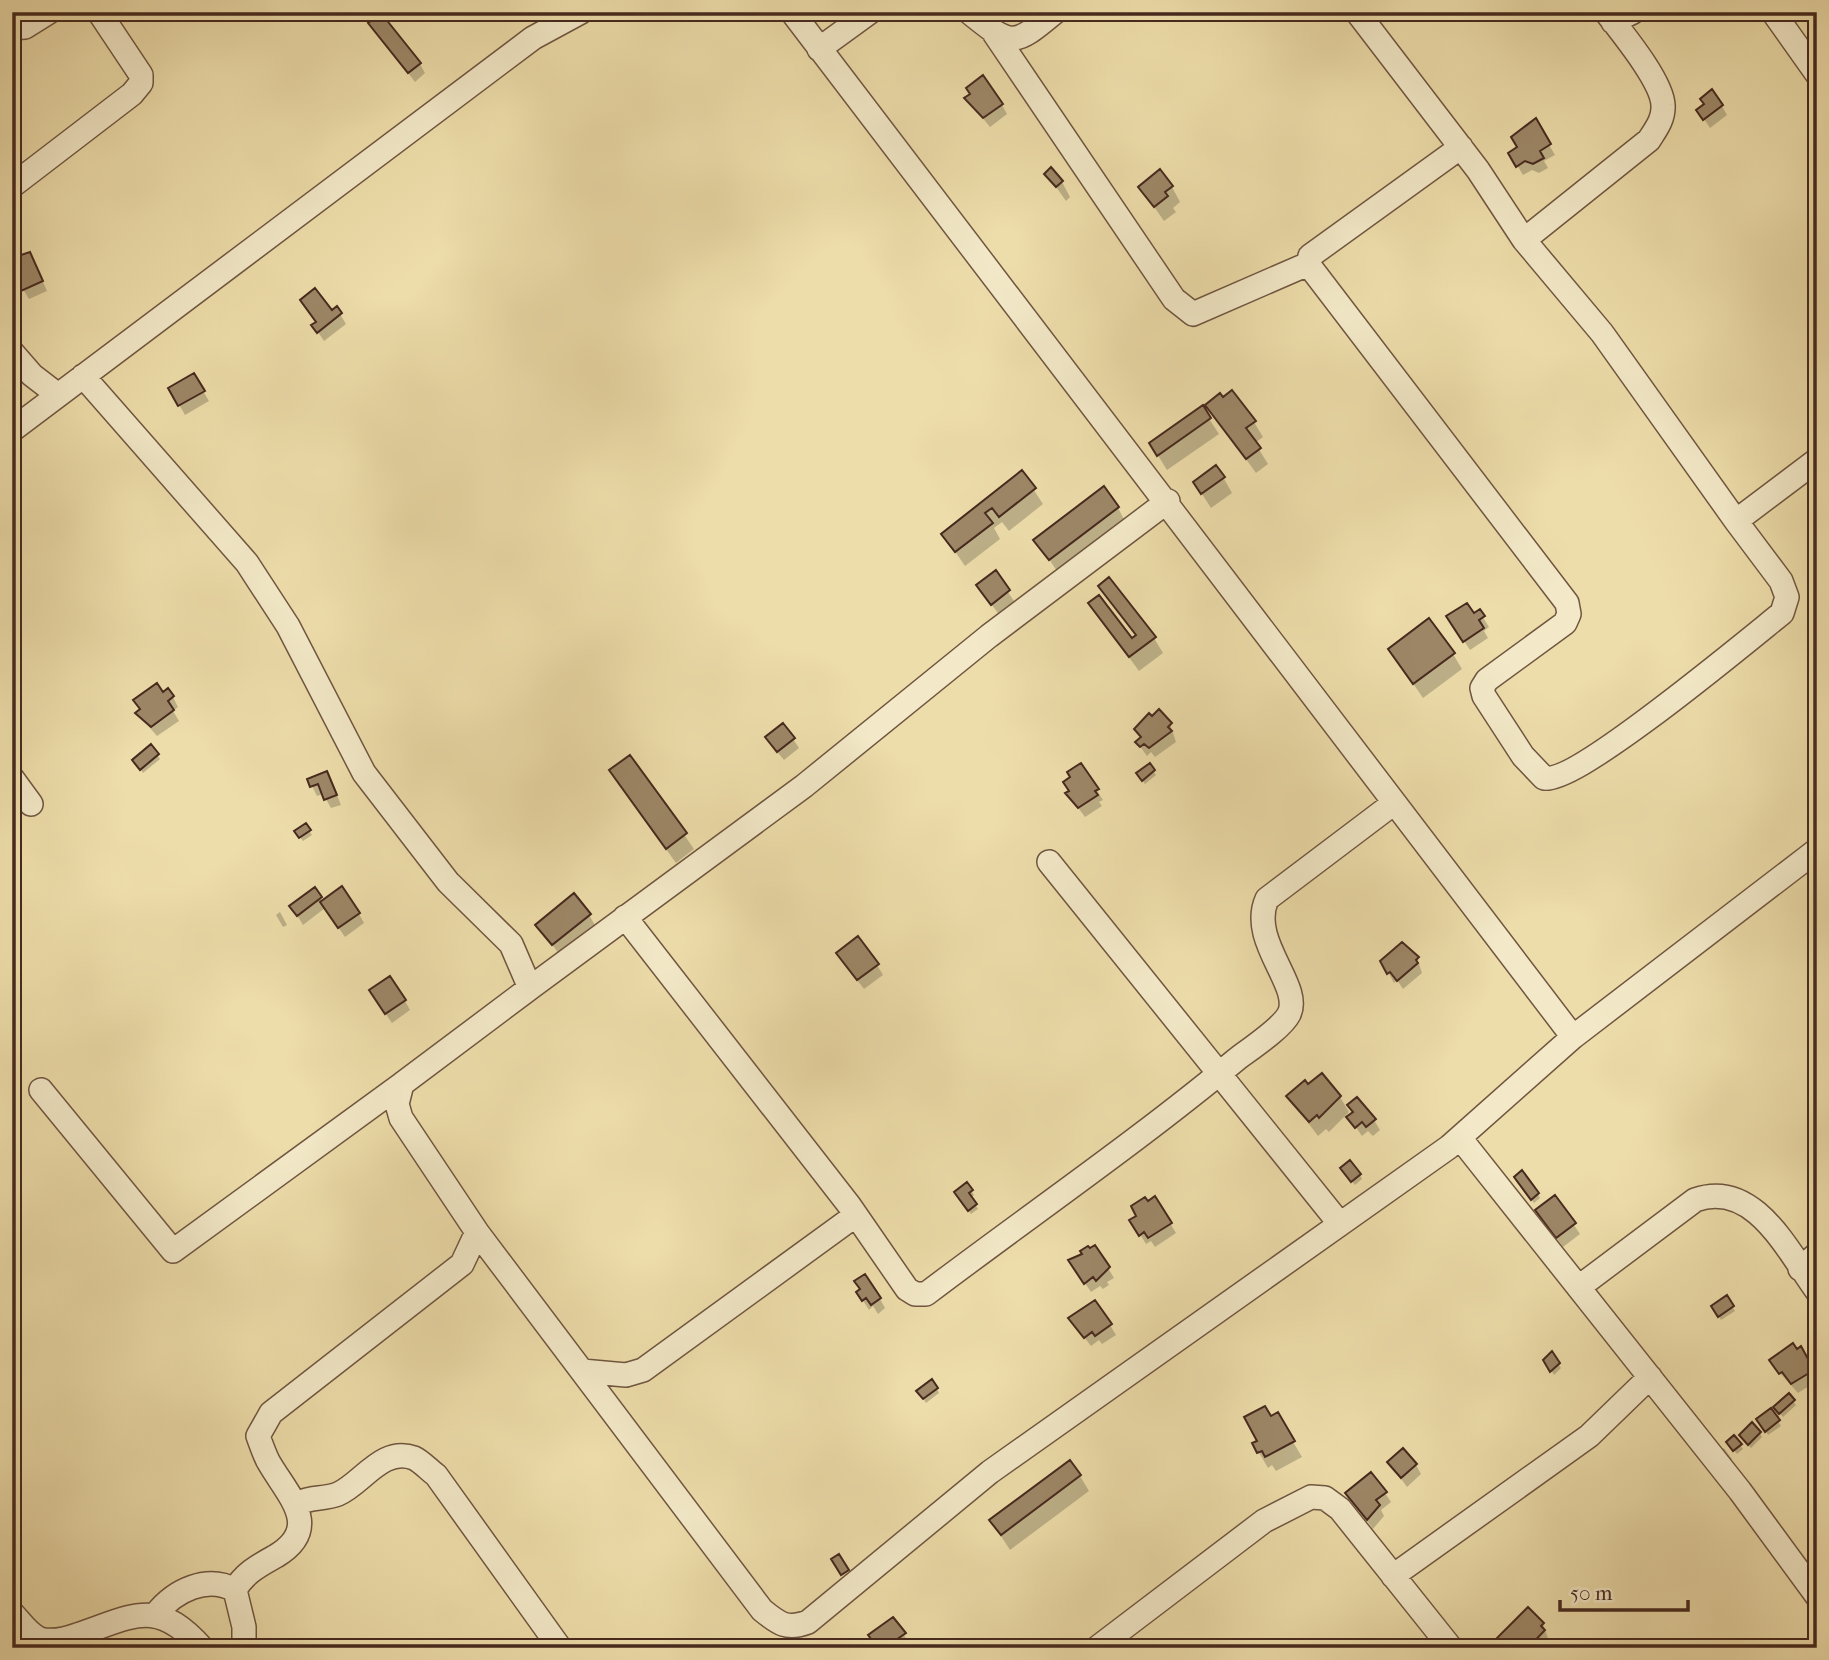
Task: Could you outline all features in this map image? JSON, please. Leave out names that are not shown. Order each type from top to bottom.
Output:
[{"type":"street","points":[[12,28],[25,27],[49,12]]},
{"type":"street","points":[[12,186],[141,83],[141,75],[99,12]]},
{"type":"street","points":[[12,430],[533,38],[581,12]]},
{"type":"street","points":[[792,12],[1168,501],[1573,1037]]},
{"type":"street","points":[[819,50],[870,12]]},
{"type":"street","points":[[969,12],[994,33],[1174,299],[1193,314],[1308,264]]},
{"type":"street","points":[[994,33],[1008,39],[1025,37],[1055,12]]},
{"type":"street","points":[[1308,264],[1567,603],[1569,614],[1565,623],[1487,680],[1482,688],[1483,696],[1523,756],[1544,778],[1561,777],[1637,726],[1782,613],[1787,597],[1781,581],[1602,333],[1524,240],[1461,147],[1357,12]]},
{"type":"street","points":[[1773,12],[1817,74]]},
{"type":"street","points":[[1524,240],[1649,141],[1661,120],[1663,105],[1658,88],[1617,15]]},
{"type":"street","points":[[1308,264],[1310,256],[1461,147]]},
{"type":"street","points":[[12,352],[32,375],[58,395]]},
{"type":"street","points":[[83,376],[247,563],[288,626],[364,773],[448,882],[511,944],[530,988]]},
{"type":"street","points":[[1736,521],[1817,460]]},
{"type":"street","points":[[41,1090],[173,1251],[804,786],[989,636],[1168,501]]},
{"type":"street","points":[[12,778],[31,804]]},
{"type":"street","points":[[625,917],[856,1215],[907,1289],[915,1294],[926,1294],[1219,1074],[1287,1017],[1292,1000],[1264,936],[1262,910],[1267,899],[1394,803]]},
{"type":"street","points":[[402,1084],[397,1104],[401,1118],[477,1232],[762,1611],[779,1625],[792,1628],[808,1622],[989,1472],[1460,1138],[1573,1037],[1817,850]]},
{"type":"street","points":[[1049,862],[1340,1224]]},
{"type":"street","points":[[1460,1138],[1740,1491],[1817,1596]]},
{"type":"street","points":[[1579,1287],[1696,1200],[1714,1193],[1735,1197],[1759,1213],[1809,1261],[1817,1291]]},
{"type":"street","points":[[582,1371],[626,1375],[643,1370],[856,1215]]},
{"type":"street","points":[[235,1590],[257,1567],[291,1546],[301,1524],[296,1505],[267,1460],[258,1436],[263,1424],[271,1413],[462,1264],[477,1232]]},
{"type":"street","points":[[462,1264],[502,1265]]},
{"type":"street","points":[[1393,1576],[1589,1436],[1650,1377]]},
{"type":"street","points":[[296,1505],[304,1499],[323,1499],[341,1493],[371,1468],[391,1458],[414,1458],[436,1475],[560,1648]]},
{"type":"street","points":[[1097,1648],[1264,1521],[1311,1497],[1325,1498],[1340,1509],[1451,1648]]},
{"type":"street","points":[[156,1614],[166,1602],[188,1589],[211,1583],[222,1584],[235,1590]]},
{"type":"street","points":[[235,1590],[244,1627],[244,1648]]},
{"type":"street","points":[[12,1613],[33,1635],[56,1640],[138,1616],[156,1614],[185,1628],[202,1648]]},
{"type":"building","points":[[381,13],[421,63],[408,73],[368,23]]},
{"type":"building","points":[[983,75],[1003,104],[983,118],[964,98],[970,94],[966,88]]},
{"type":"building","points":[[1712,89],[1723,105],[1703,120],[1696,110],[1704,104],[1700,99]]},
{"type":"building","points":[[1536,118],[1551,144],[1540,151],[1544,158],[1533,164],[1525,161],[1516,167],[1508,153],[1517,147],[1511,137]]},
{"type":"building","points":[[1051,167],[1063,181],[1056,187],[1044,174]]},
{"type":"building","points":[[1160,169],[1173,186],[1165,192],[1168,196],[1154,207],[1138,187]]},
{"type":"building","points":[[30,252],[43,281],[21,291],[15,277],[12,278],[12,258]]},
{"type":"building","points":[[315,288],[332,310],[337,306],[342,313],[317,333],[311,325],[316,322],[300,300]]},
{"type":"building","points":[[194,373],[205,391],[178,406],[168,388]]},
{"type":"building","points":[[1232,390],[1256,421],[1246,428],[1261,448],[1246,459],[1205,405],[1220,393],[1223,397]]},
{"type":"building","points":[[1203,405],[1211,418],[1157,456],[1149,443]]},
{"type":"building","points":[[1216,465],[1225,477],[1201,494],[1193,482]]},
{"type":"building","points":[[1022,470],[1036,488],[999,517],[992,508],[985,513],[993,523],[955,552],[941,534]]},
{"type":"building","points":[[1104,486],[1119,507],[1049,560],[1033,540]]},
{"type":"building","points":[[996,570],[1010,590],[991,605],[976,585]]},
{"type":"building","points":[[1109,577],[1156,637],[1129,657],[1088,603],[1099,595],[1132,638],[1136,635],[1098,586]]},
{"type":"building","points":[[1467,603],[1474,613],[1480,609],[1485,616],[1479,620],[1484,628],[1463,642],[1446,616]]},
{"type":"building","points":[[1429,618],[1455,653],[1413,684],[1388,649]]},
{"type":"building","points":[[157,683],[163,692],[168,688],[174,696],[168,701],[174,710],[151,727],[135,713],[140,709],[133,700]]},
{"type":"building","points":[[1159,709],[1172,723],[1168,727],[1172,731],[1149,748],[1144,744],[1140,747],[1135,742],[1141,737],[1134,729],[1149,713],[1152,716]]},
{"type":"building","points":[[783,723],[795,738],[777,752],[765,737]]},
{"type":"building","points":[[151,744],[159,754],[140,770],[132,760]]},
{"type":"building","points":[[630,755],[687,833],[666,849],[609,770]]},
{"type":"building","points":[[1081,763],[1099,789],[1095,791],[1098,795],[1078,808],[1065,793],[1069,791],[1063,782],[1070,777],[1067,772]]},
{"type":"building","points":[[1150,763],[1155,770],[1142,781],[1136,773]]},
{"type":"building","points":[[327,771],[337,795],[324,800],[318,784],[310,787],[307,779]]},
{"type":"building","points":[[306,823],[311,830],[299,838],[294,831]]},
{"type":"building","points":[[342,886],[360,913],[338,928],[320,902]]},
{"type":"building","points":[[315,887],[322,897],[297,916],[289,906]]},
{"type":"building","points":[[574,893],[591,914],[552,945],[535,925]]},
{"type":"building","points":[[858,936],[879,964],[857,980],[836,953]]},
{"type":"building","points":[[1402,942],[1419,957],[1416,960],[1418,963],[1397,981],[1390,972],[1387,974],[1380,961]]},
{"type":"building","points":[[390,976],[406,1000],[385,1014],[369,990]]},
{"type":"building","points":[[1322,1073],[1341,1096],[1319,1118],[1317,1115],[1309,1122],[1286,1096],[1305,1080],[1308,1084]]},
{"type":"building","points":[[1357,1097],[1376,1119],[1366,1127],[1362,1122],[1355,1128],[1346,1117],[1353,1112],[1347,1105]]},
{"type":"building","points":[[1350,1160],[1361,1174],[1351,1182],[1340,1168]]},
{"type":"building","points":[[1522,1170],[1539,1193],[1531,1200],[1514,1177]]},
{"type":"building","points":[[967,1182],[973,1190],[969,1193],[977,1204],[968,1211],[954,1192]]},
{"type":"building","points":[[1555,1195],[1576,1223],[1556,1238],[1535,1210]]},
{"type":"building","points":[[1155,1196],[1172,1223],[1148,1238],[1144,1232],[1139,1236],[1129,1220],[1136,1216],[1131,1206],[1145,1197],[1148,1201]]},
{"type":"building","points":[[1095,1245],[1110,1267],[1096,1281],[1093,1277],[1084,1284],[1068,1260],[1082,1254],[1080,1251],[1088,1246],[1090,1248]]},
{"type":"building","points":[[865,1274],[881,1298],[871,1305],[866,1298],[862,1301],[856,1292],[860,1289],[854,1281]]},
{"type":"building","points":[[1727,1295],[1734,1306],[1718,1317],[1711,1306]]},
{"type":"building","points":[[1095,1300],[1112,1324],[1095,1336],[1092,1332],[1084,1338],[1068,1318]]},
{"type":"building","points":[[1793,1343],[1797,1349],[1801,1346],[1814,1370],[1791,1384],[1769,1360]]},
{"type":"building","points":[[1552,1351],[1560,1363],[1550,1372],[1543,1360]]},
{"type":"building","points":[[932,1379],[938,1388],[923,1399],[916,1391]]},
{"type":"building","points":[[1789,1393],[1795,1400],[1779,1414],[1773,1407]]},
{"type":"building","points":[[1265,1406],[1271,1416],[1278,1412],[1295,1441],[1265,1457],[1262,1451],[1257,1453],[1252,1443],[1257,1441],[1244,1417]]},
{"type":"building","points":[[1771,1408],[1780,1420],[1765,1432],[1756,1419]]},
{"type":"building","points":[[1752,1422],[1761,1432],[1748,1445],[1739,1435]]},
{"type":"building","points":[[1734,1435],[1742,1444],[1733,1451],[1726,1442]]},
{"type":"building","points":[[1403,1448],[1417,1464],[1401,1478],[1387,1462]]},
{"type":"building","points":[[1070,1460],[1081,1475],[1001,1535],[989,1520]]},
{"type":"building","points":[[1371,1472],[1387,1492],[1376,1500],[1380,1505],[1367,1520],[1345,1493]]},
{"type":"building","points":[[839,1554],[849,1570],[841,1575],[831,1559]]},
{"type":"building","points":[[1528,1607],[1544,1623],[1541,1626],[1545,1630],[1528,1648],[1506,1648],[1497,1638]]},
{"type":"building","points":[[893,1617],[906,1633],[893,1642],[897,1648],[878,1648],[868,1635]]}]
